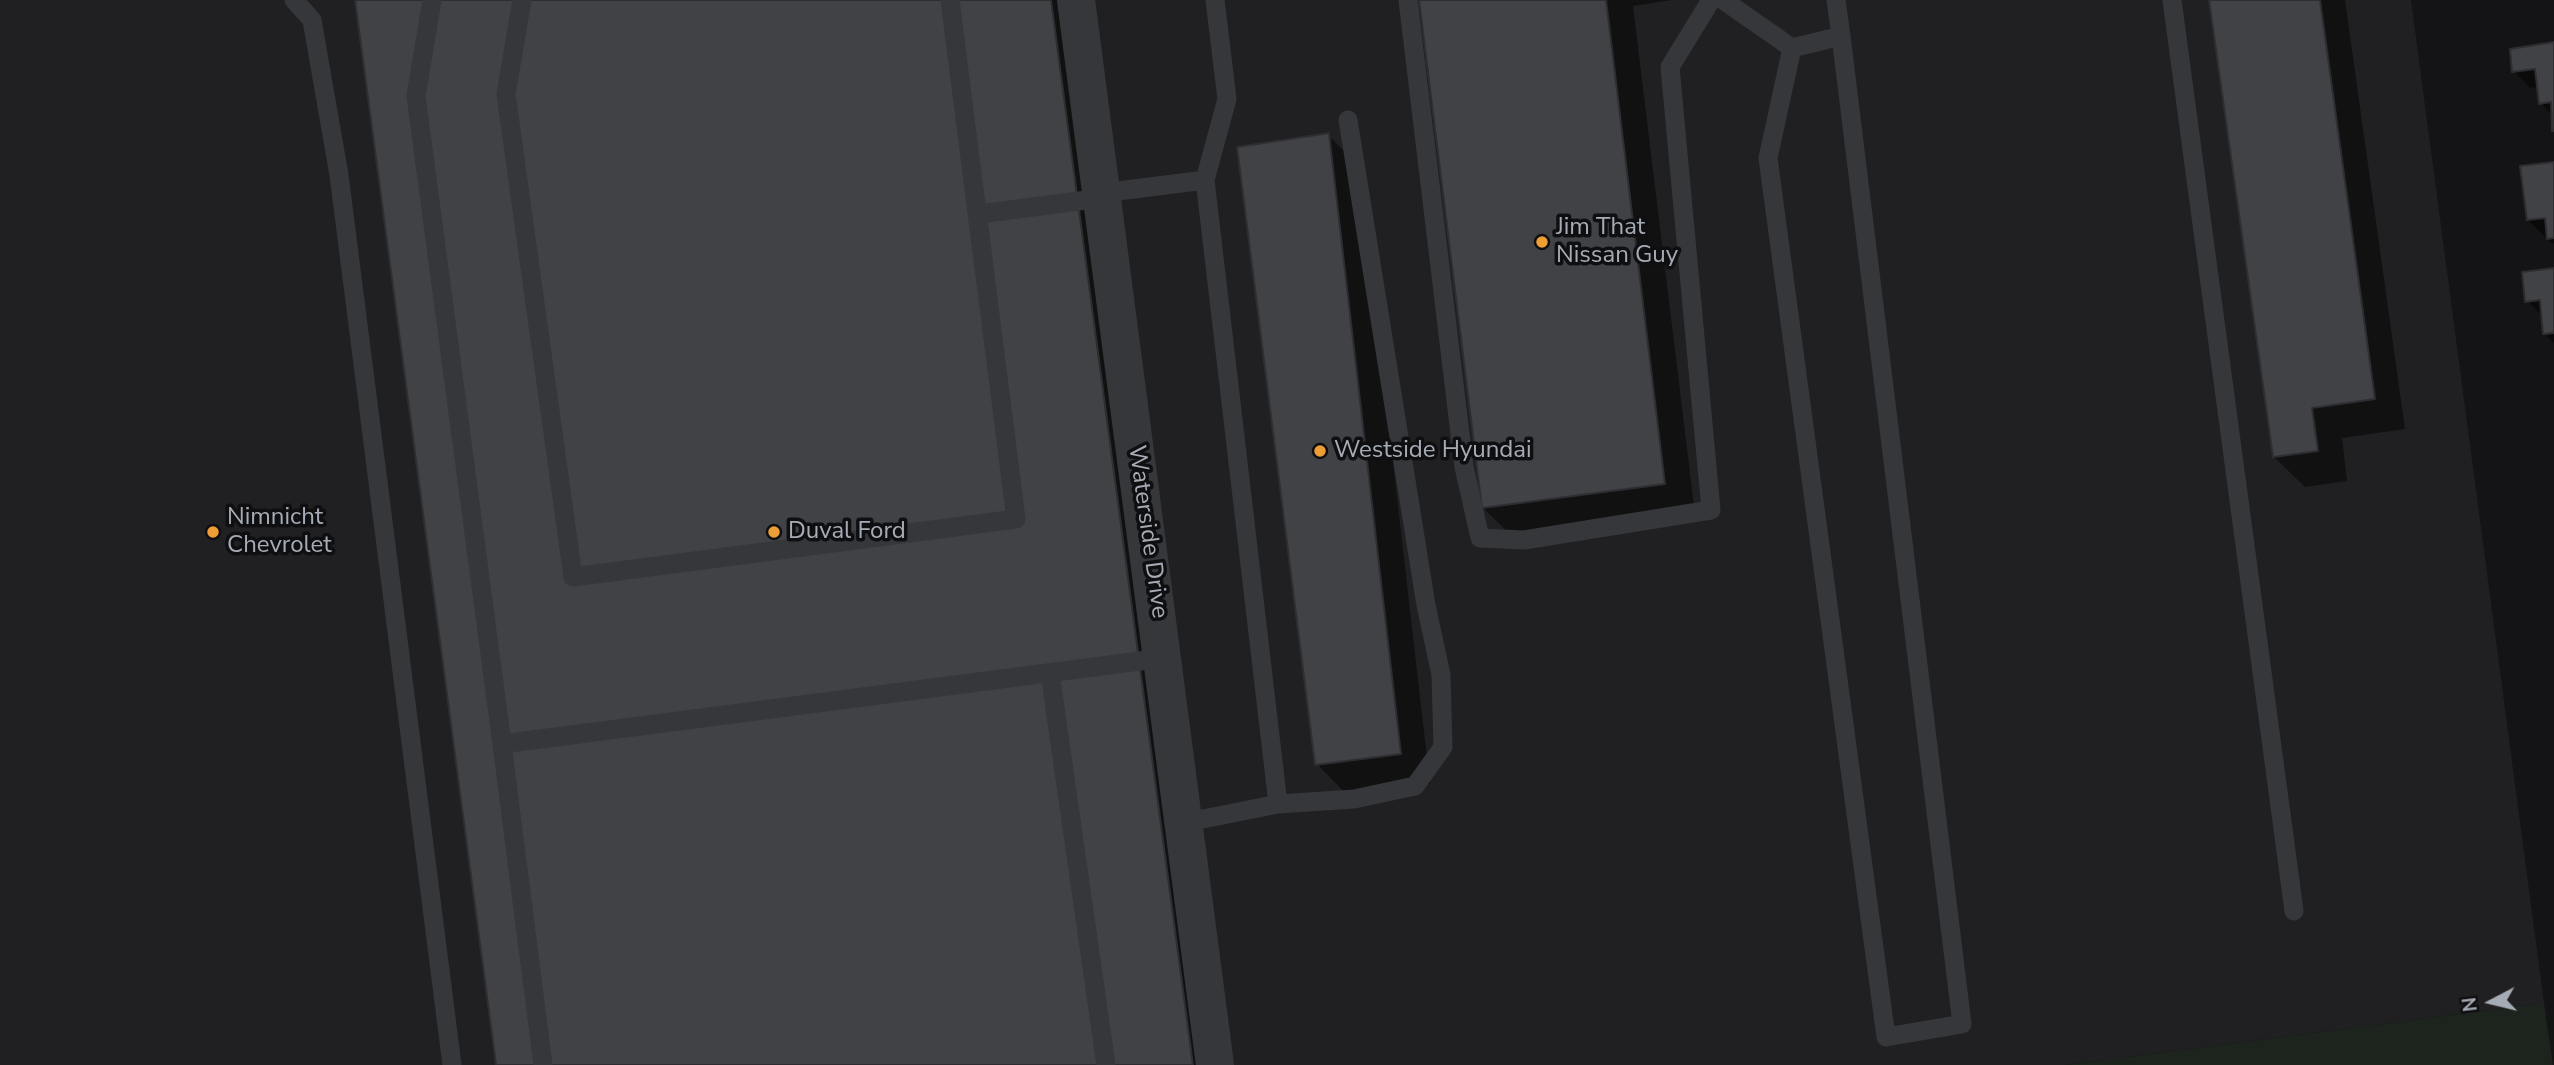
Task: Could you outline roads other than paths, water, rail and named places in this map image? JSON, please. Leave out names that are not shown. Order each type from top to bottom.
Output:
[{"type":"street","name":"Waterside Drive","points":[[1076,0],[1215,1065]]},
{"type":"lane","points":[[293,0],[312,20],[339,175],[452,1065]]},
{"type":"lane","points":[[432,0],[416,96],[543,1065]]},
{"type":"lane","points":[[523,0],[506,94],[573,577],[1016,519],[950,0]]},
{"type":"lane","points":[[1215,0],[1227,99],[1205,180],[1278,804]]},
{"type":"lane","points":[[1408,0],[1464,467],[1480,538],[1524,541],[1711,510],[1670,67],[1711,0]]},
{"type":"lane","points":[[1723,0],[1792,48],[1840,36]]},
{"type":"lane","points":[[1792,48],[1768,158],[1886,1037],[1962,1024],[1836,0]]},
{"type":"lane","points":[[2172,0],[2294,911]]},
{"type":"lane","points":[[1183,823],[1278,804],[1354,799],[1415,786],[1443,747],[1441,676],[1426,605],[1348,120]]},
{"type":"lane","points":[[979,214],[1205,180]]},
{"type":"lane","points":[[502,744],[1163,658]]},
{"type":"lane","points":[[1049,673],[1106,1065]]},
{"type":"place","name":"Jim That Nissan Guy","points":[[1542,242]]},
{"type":"place","name":"Westside Hyundai","points":[[1320,451]]},
{"type":"place","name":"Nimnicht Chevrolet","points":[[213,532]]},
{"type":"place","name":"Duval Ford","points":[[774,532]]}]
